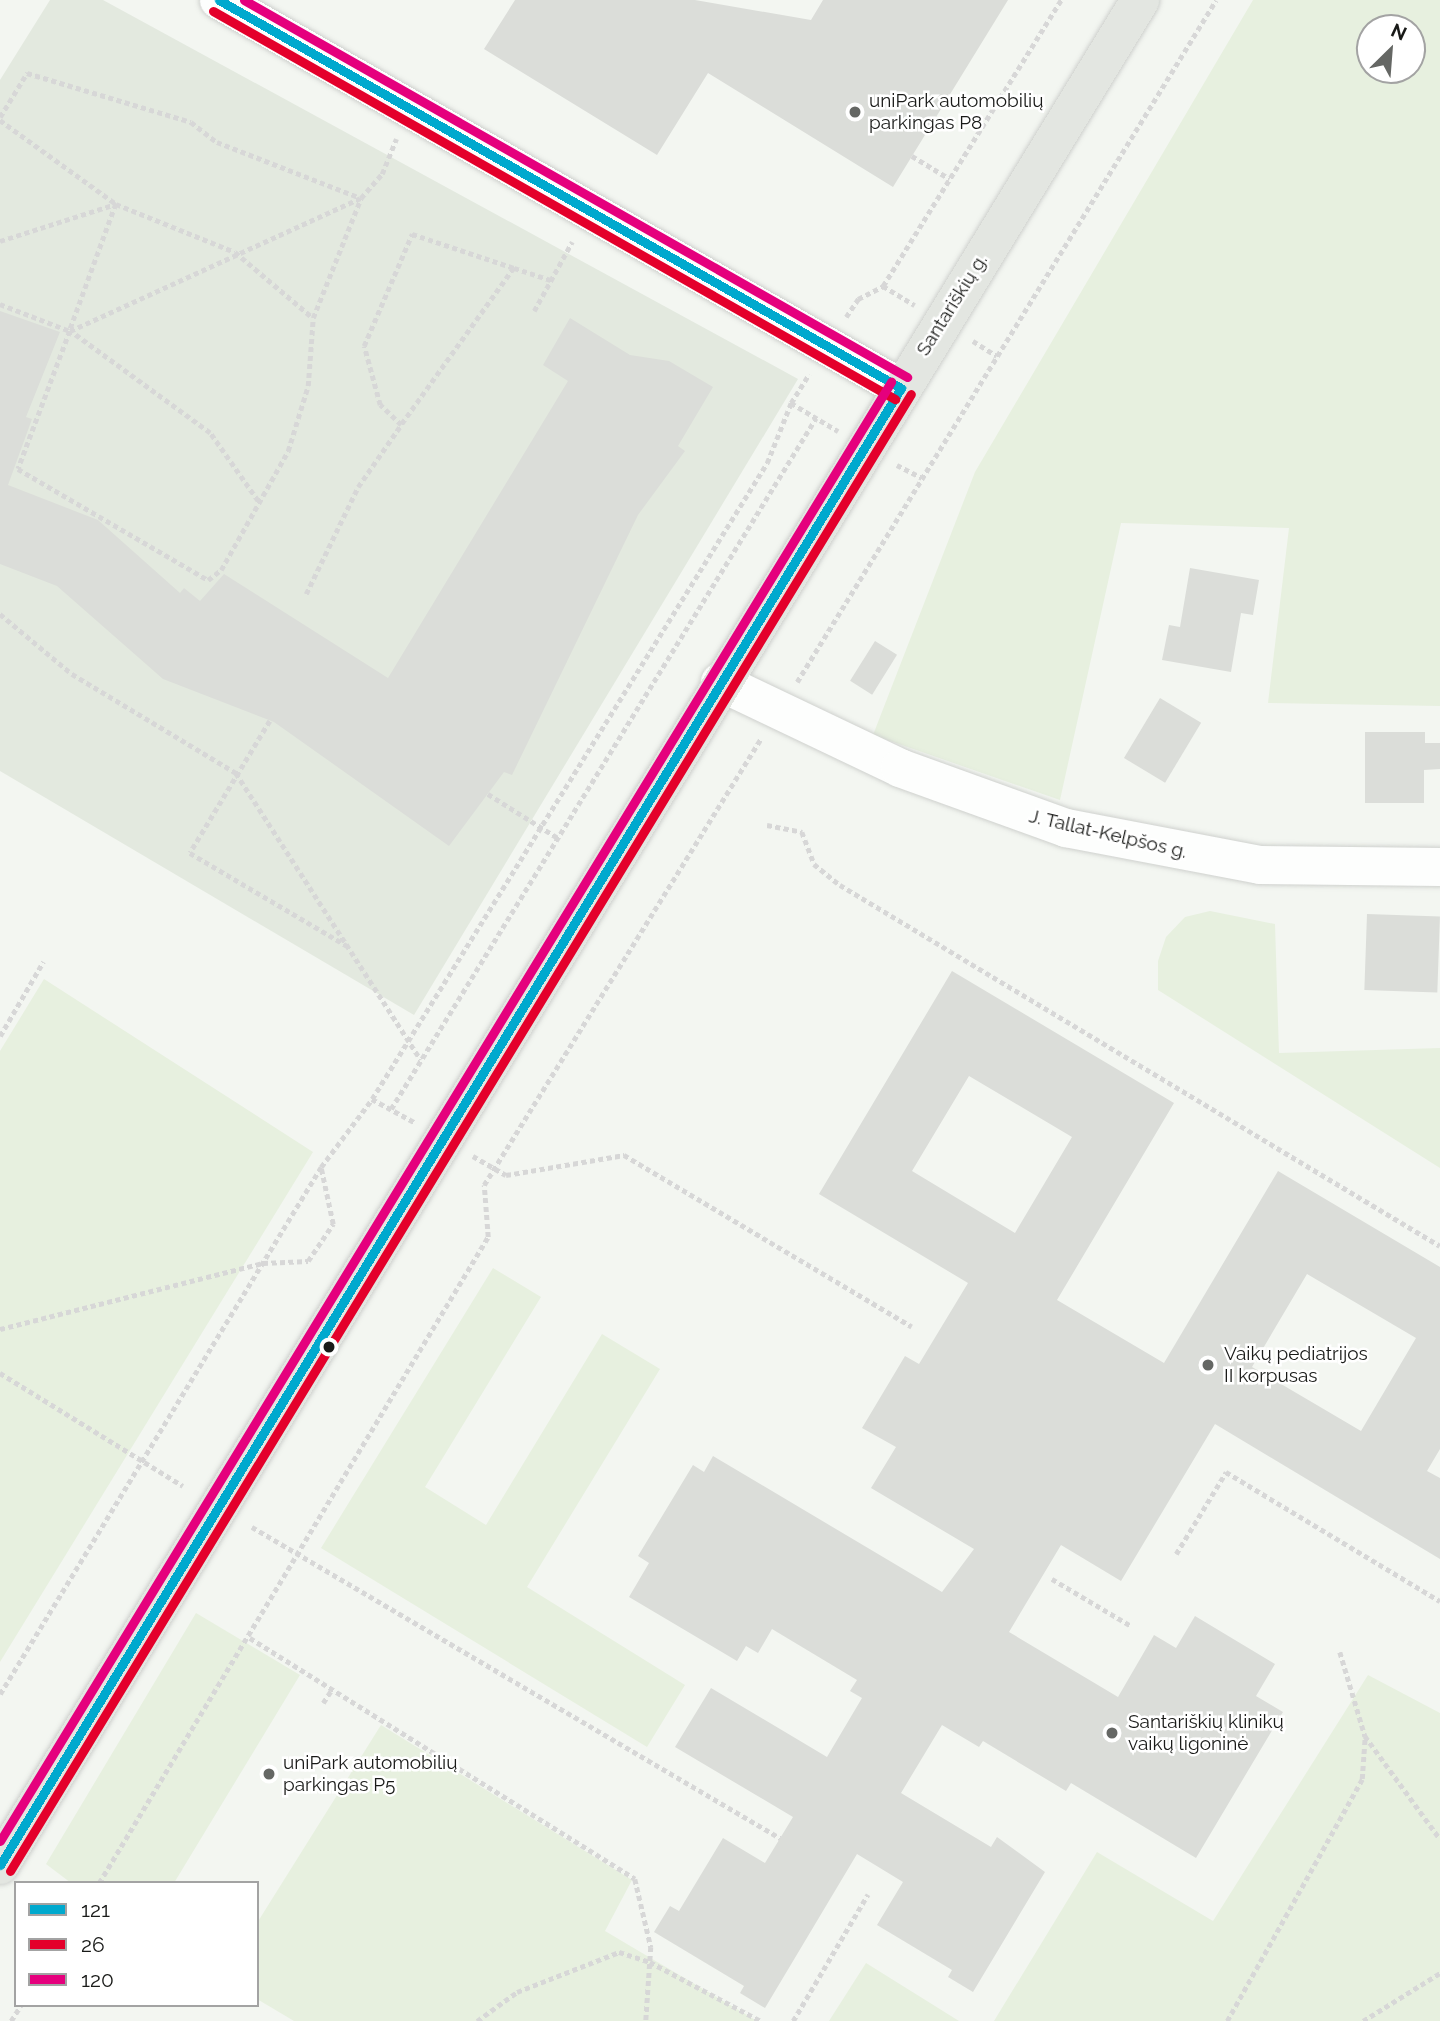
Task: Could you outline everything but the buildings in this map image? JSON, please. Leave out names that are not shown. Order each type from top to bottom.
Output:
[{"type":"main road","name":"Santariškių g.","points":[[0,1865],[720,682],[1140,0]]},
{"type":"street","points":[[219,0],[901,388]]},
{"type":"street","name":"J. Tallat-Kelpšos g.","points":[[720,682],[900,768],[1066,828],[1260,865],[1440,867]]},
{"type":"path","points":[[827,346],[858,299],[883,286],[1061,0]]},
{"type":"path","points":[[790,692],[1216,0]]},
{"type":"path","points":[[313,318],[235,252],[116,204],[0,119],[27,73],[191,122],[217,142],[361,198]]},
{"type":"path","points":[[116,204],[18,469],[208,580],[221,570],[288,451],[308,386],[313,318],[361,198],[382,174],[408,108]]},
{"type":"path","points":[[912,156],[950,179]]},
{"type":"path","points":[[70,331],[235,252],[361,198]]},
{"type":"path","points":[[0,241],[116,204]]},
{"type":"path","points":[[534,311],[589,211]]},
{"type":"path","points":[[401,425],[380,405],[364,346],[411,234],[551,280]]},
{"type":"path","points":[[306,594],[358,487],[514,268]]},
{"type":"path","points":[[0,304],[70,331],[210,433],[258,501]]},
{"type":"path","points":[[0,1694],[321,1167],[339,1147],[409,1040],[767,463],[791,402]]},
{"type":"path","points":[[391,1109],[816,418]]},
{"type":"path","points":[[0,614],[72,674],[236,773],[421,1060]]},
{"type":"path","points":[[270,721],[236,773],[190,853],[348,946]]},
{"type":"path","points":[[100,1881],[250,1638],[488,1237],[484,1185],[766,729]]},
{"type":"path","points":[[488,794],[558,838]]},
{"type":"path","points":[[767,825],[802,832],[814,864],[840,885],[1440,1246]]},
{"type":"path","points":[[0,1036],[43,962]]},
{"type":"path","points":[[495,1168],[506,1175],[624,1155],[912,1327]]},
{"type":"path","points":[[0,1329],[263,1263],[308,1261],[333,1224],[321,1167]]},
{"type":"path","points":[[0,1373],[183,1486]]},
{"type":"path","points":[[1176,1553],[1226,1472],[1440,1601]]},
{"type":"path","points":[[252,1527],[780,1838]]},
{"type":"path","points":[[1052,1578],[1131,1626]]},
{"type":"path","points":[[250,1638],[635,1879],[650,1962],[646,2021]]},
{"type":"path","points":[[1227,2021],[1362,1779],[1364,1735],[1340,1652]]},
{"type":"path","points":[[323,1703],[332,1689]]},
{"type":"path","points":[[1364,1735],[1440,1839]]},
{"type":"path","points":[[793,2021],[868,1894]]},
{"type":"path","points":[[477,2021],[517,1992],[619,1952],[650,1962],[761,2021]]},
{"type":"path","points":[[1363,2021],[1440,1973]]},
{"type":"shaded area","points":[[50,0],[103,0],[798,379],[414,1015],[0,771],[0,80]]},
{"type":"green space","points":[[1253,0],[1440,0],[1440,706],[1268,703],[1289,528],[1121,523],[1060,800],[873,735],[975,472]]},
{"type":"green space","points":[[1210,911],[1275,924],[1279,1053],[1440,1048],[1440,1168],[1158,990],[1158,961],[1166,937],[1185,917]]},
{"type":"green space","points":[[44,979],[313,1152],[0,1662],[0,1051]]},
{"type":"green space","points":[[493,1268],[541,1297],[425,1487],[486,1525],[602,1334],[660,1369],[527,1587],[685,1685],[647,1747],[321,1548]]},
{"type":"green space","points":[[196,1613],[300,1675],[175,1881],[68,1881],[46,1864]]},
{"type":"green space","points":[[1368,1675],[1440,1713],[1440,2021],[994,2021],[1097,1852],[1213,1921]]},
{"type":"green space","points":[[381,1725],[632,1880],[605,1931],[757,2021],[294,2021],[259,2000],[259,1920]]},
{"type":"green space","points":[[866,1963],[959,2021],[829,2021]]},
{"type":"transit line","name":"121","points":[[219,0],[901,388]]},
{"type":"transit line","name":"120","points":[[244,0],[907,377]]},
{"type":"transit line","name":"26","points":[[213,11],[895,399]]},
{"type":"transit line","name":"120","points":[[0,1841],[891,382]]},
{"type":"transit line","name":"121","points":[[0,1865],[901,388]]},
{"type":"transit line","name":"26","points":[[10,1871],[911,394]]},
{"type":"place","name":"uniPark automobilių parkingas P8","points":[[855,112]]},
{"type":"place","name":"Vaikų pediatrijos II korpusas","points":[[1208,1365]]},
{"type":"place","name":"Santariškių klinikų vaikų ligoninė","points":[[1112,1733]]},
{"type":"place","name":"uniPark automobilių parkingas P5","points":[[269,1774]]}]
